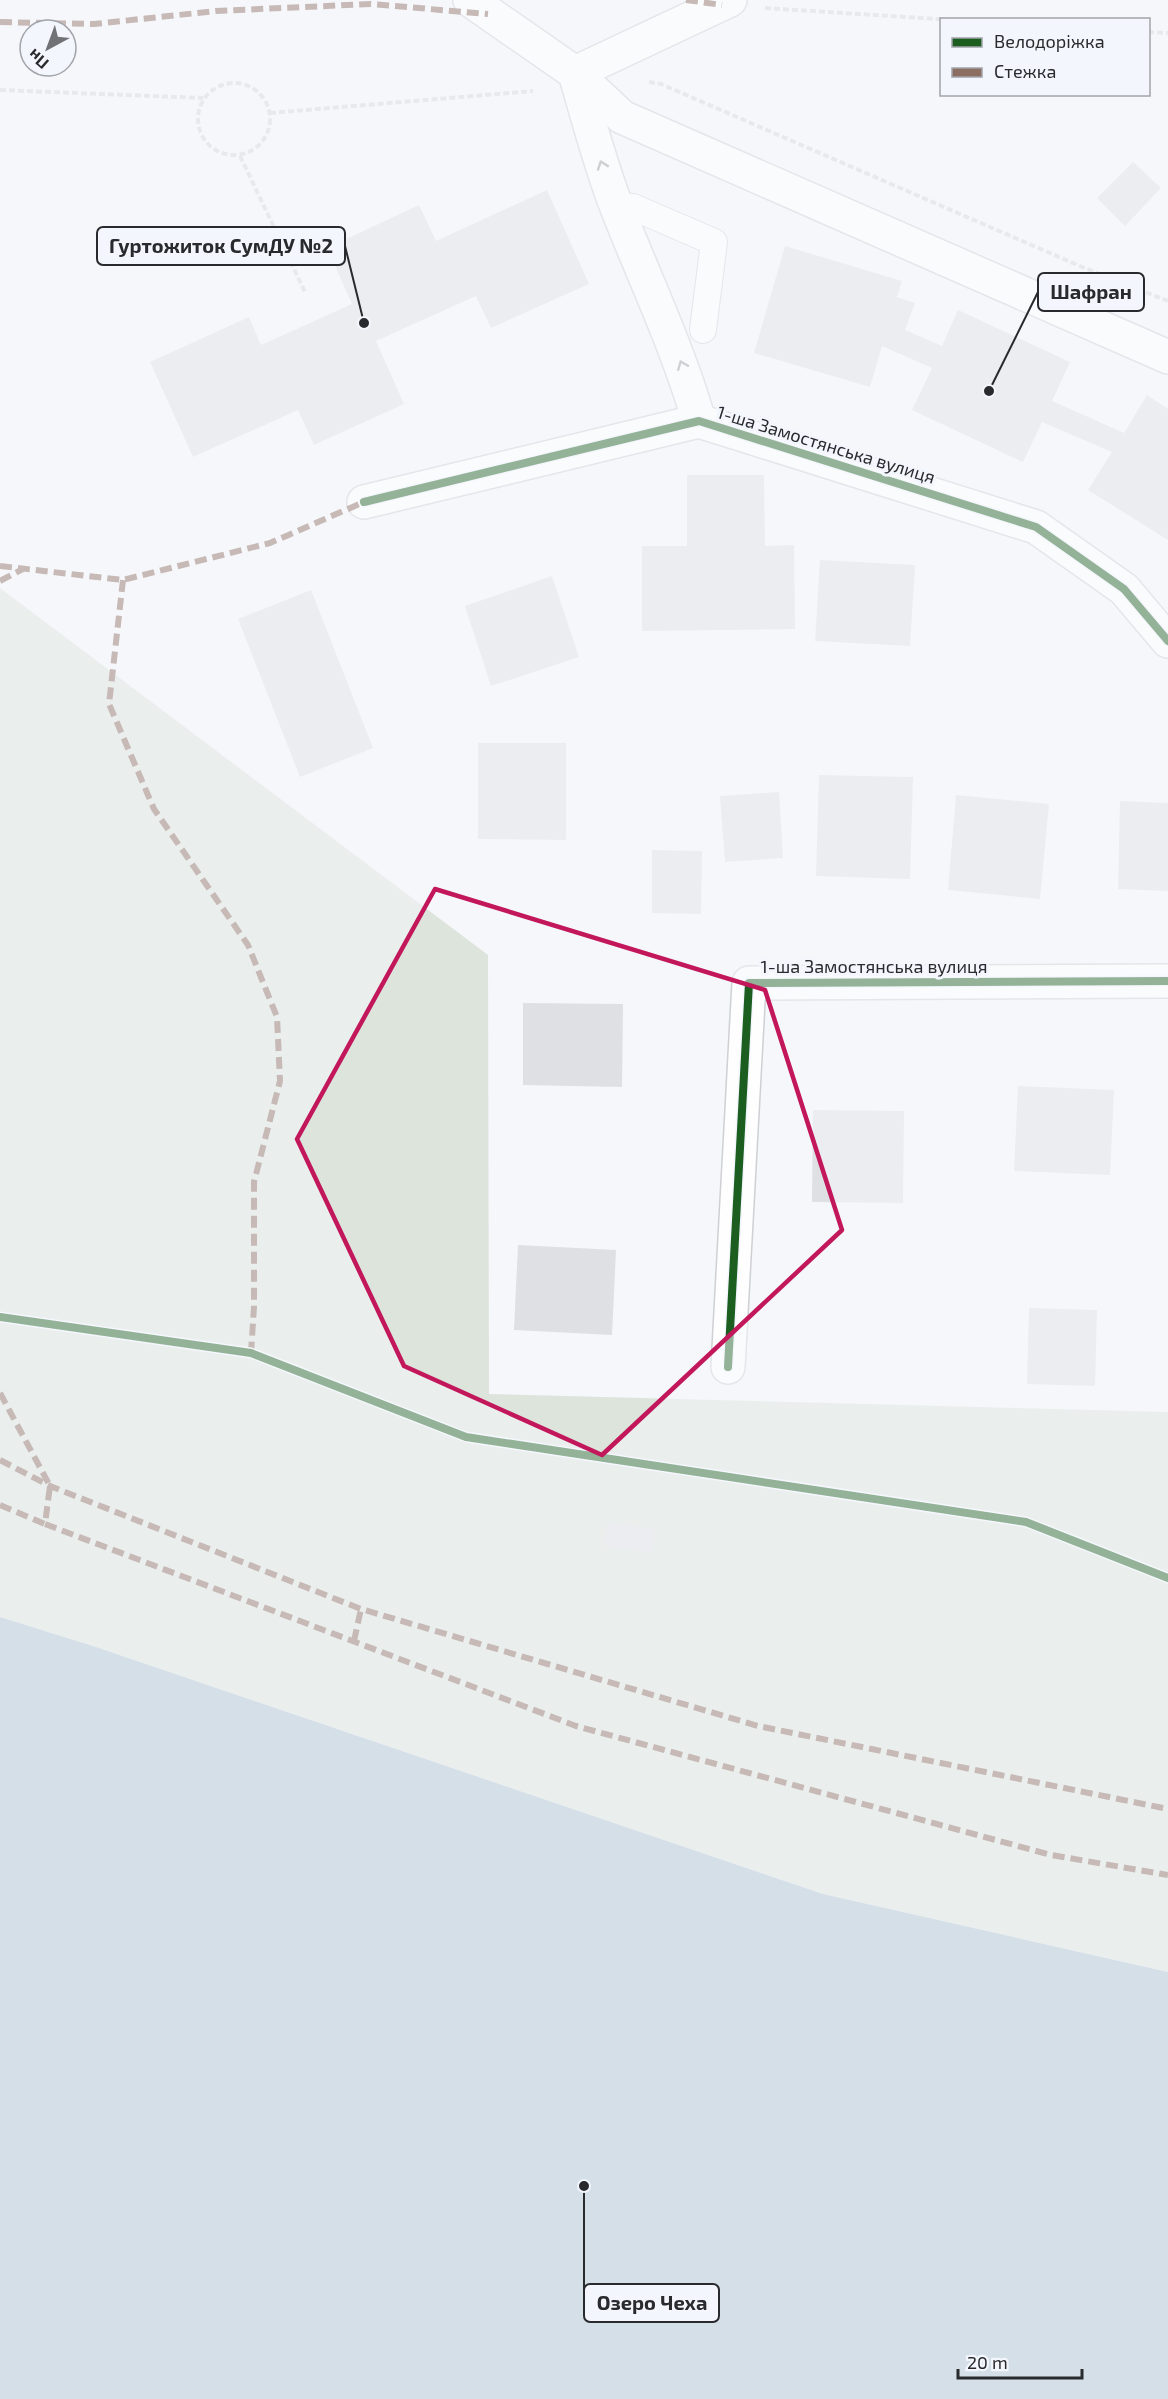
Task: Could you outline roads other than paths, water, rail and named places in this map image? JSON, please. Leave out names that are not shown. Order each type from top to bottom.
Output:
[{"type":"street","points":[[470,0],[575,73],[622,117],[1168,357]]},
{"type":"street","points":[[575,73],[726,3]]},
{"type":"street","points":[[575,73],[616,206],[686,374],[699,421]]},
{"type":"street","name":"1-ша Замостянська вулиця","points":[[364,502],[699,421],[1036,527],[1124,589],[1168,641]]},
{"type":"street","name":"1-ша Замостянська вулиця","points":[[728,1367],[749,983],[1168,981]]},
{"type":"lane","points":[[616,206],[633,207],[714,242],[704,330]]},
{"type":"water","points":[[0,1617],[93,1646],[823,1894],[1168,1972],[1168,2399],[0,2399]]},
{"type":"place","name":"Гуртожиток СумДУ №2","points":[[364,323]]},
{"type":"place","name":"Шафран","points":[[989,391]]},
{"type":"place","name":"Озеро Чеха","points":[[584,2186]]}]
